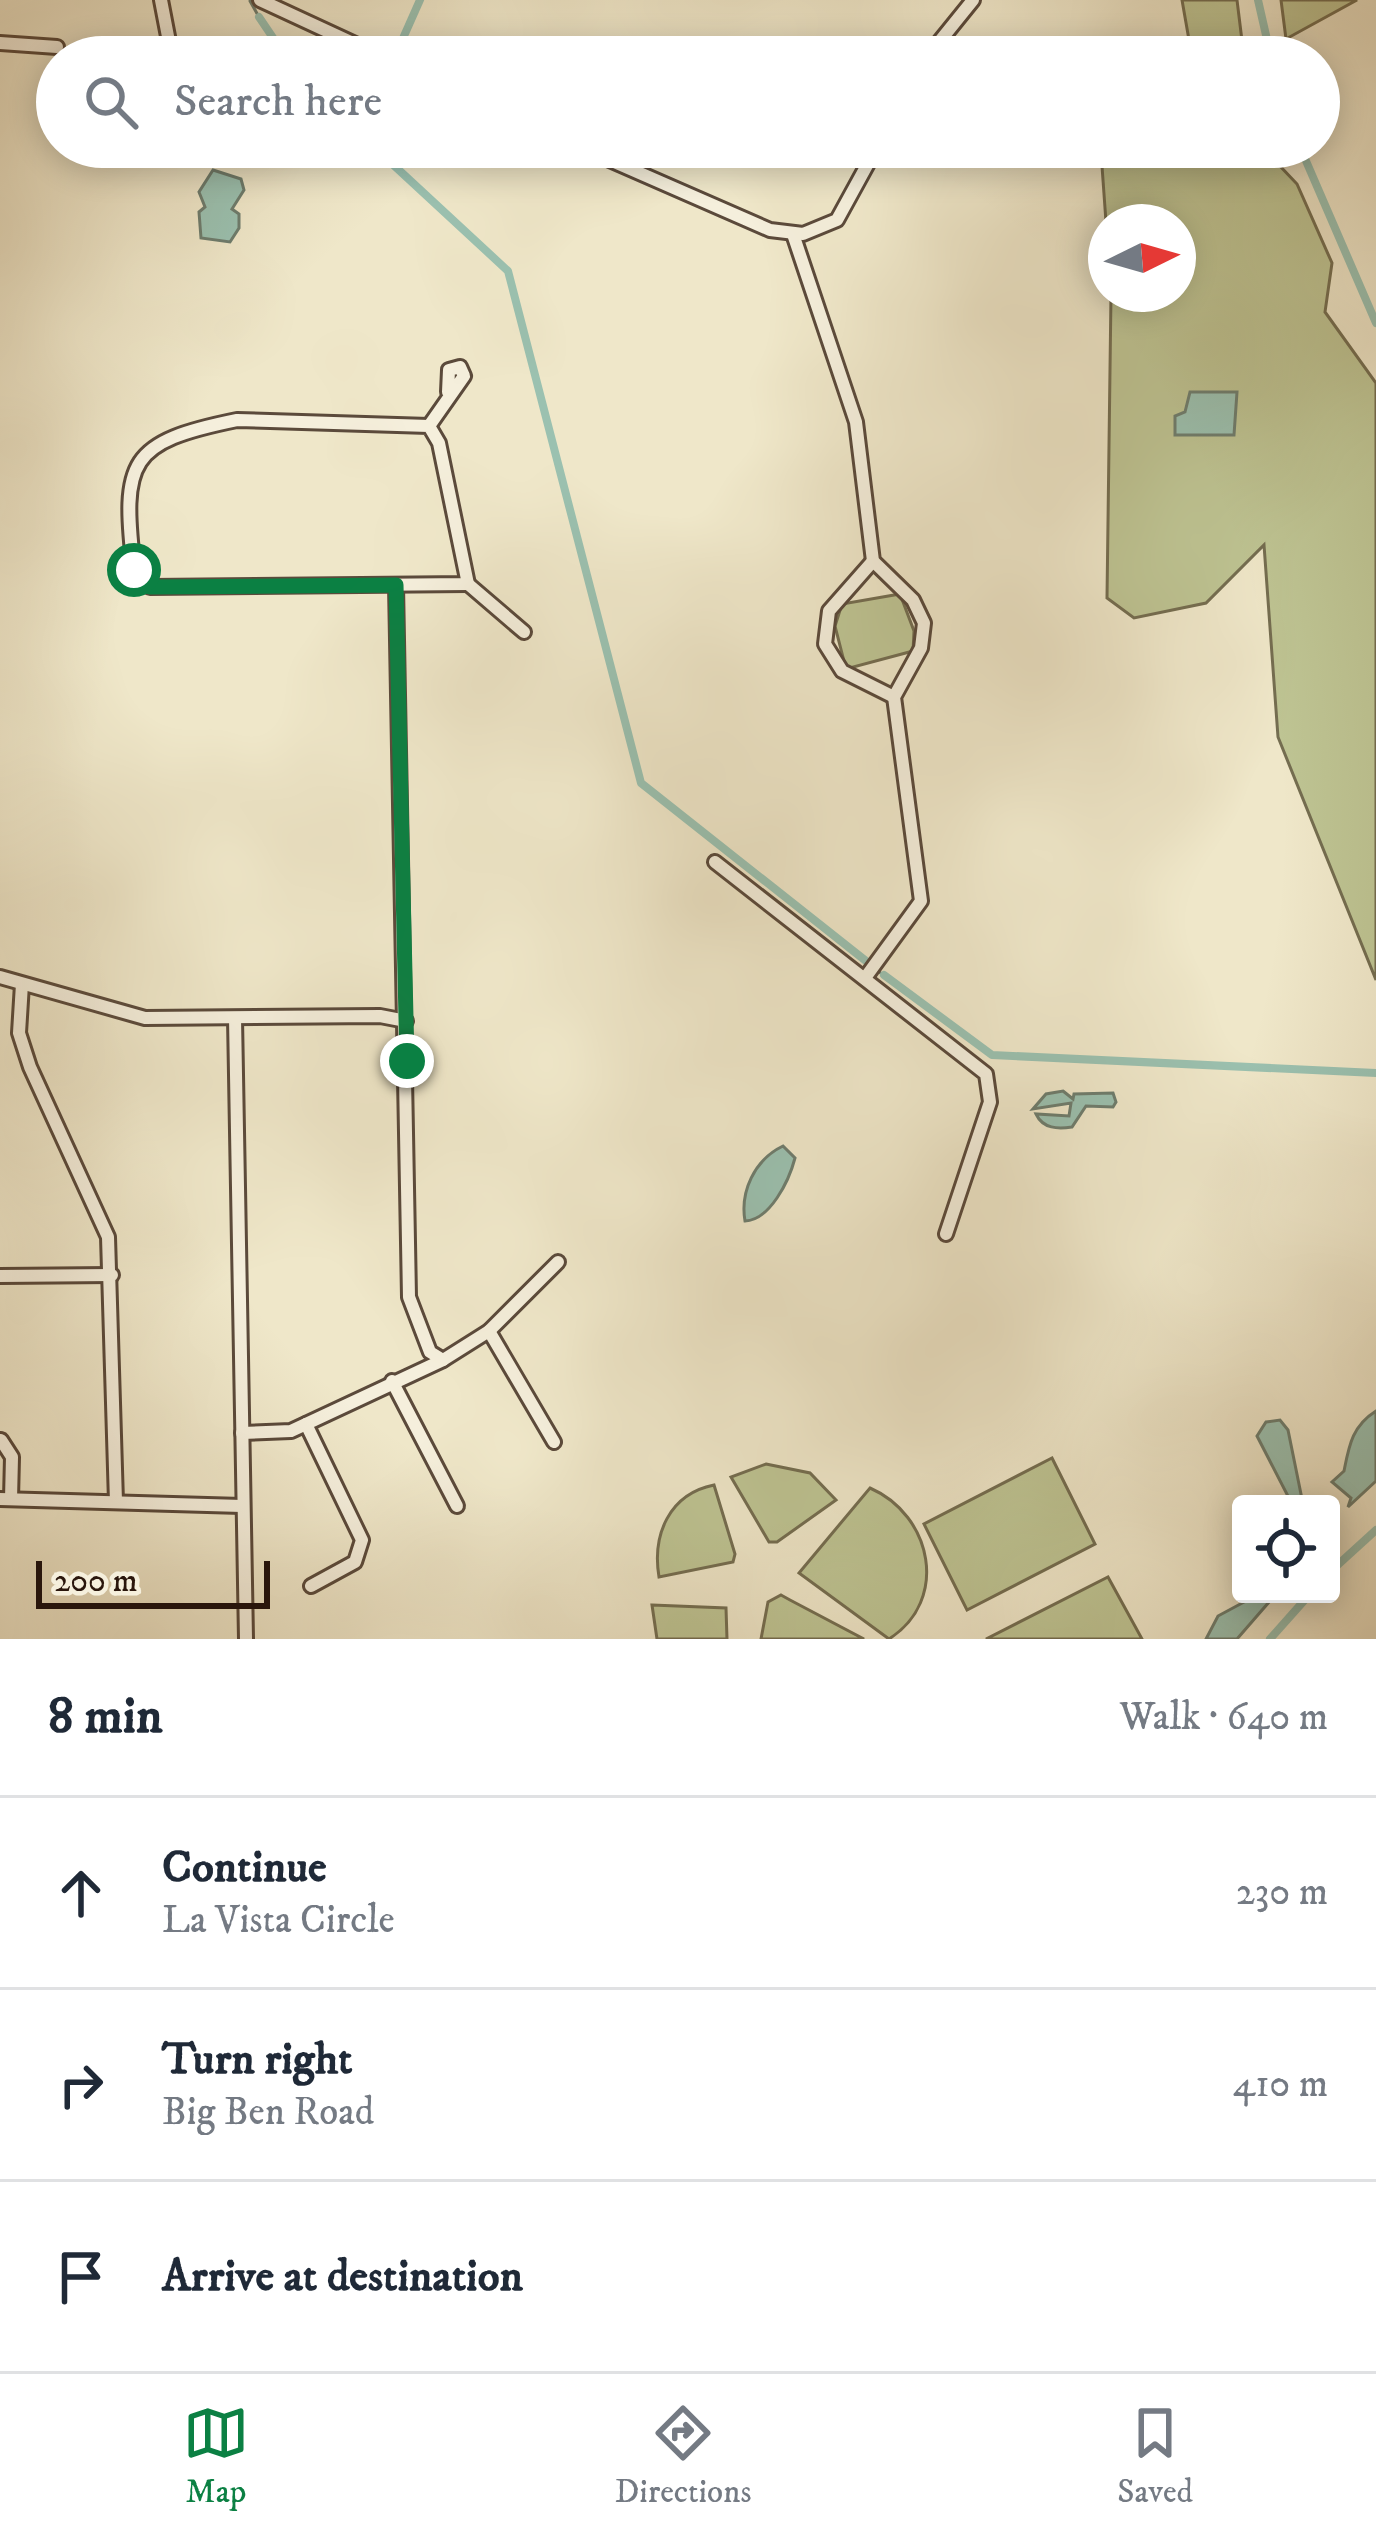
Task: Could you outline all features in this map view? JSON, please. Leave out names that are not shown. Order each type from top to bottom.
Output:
[{"type":"street","points":[[161,0],[168,36]]},
{"type":"street","points":[[260,0],[338,36]]},
{"type":"street","points":[[945,36],[973,0]]},
{"type":"street","points":[[0,43],[36,46]]},
{"type":"street","points":[[627,168],[751,224],[793,234],[822,228],[847,210],[867,168]]},
{"type":"street","points":[[793,234],[853,412],[873,561],[913,600],[924,622],[921,647],[893,697],[921,901],[865,978]]},
{"type":"street","points":[[429,425],[448,392]]},
{"type":"street","points":[[429,425],[237,420],[147,447],[135,461],[134,570],[150,587],[468,584]]},
{"type":"street","points":[[429,425],[439,443],[468,584],[524,632]]},
{"type":"street","points":[[873,561],[829,611],[825,644],[842,671],[893,697]]},
{"type":"street","points":[[396,585],[410,1297],[430,1352],[443,1360]]},
{"type":"street","points":[[715,862],[977,1064],[990,1084],[990,1102],[946,1234]]},
{"type":"street","points":[[0,977],[145,1018],[380,1016],[406,1021]]},
{"type":"street","points":[[22,984],[19,1033],[101,1215],[112,1275],[116,1502]]},
{"type":"street","points":[[235,1018],[245,1639]]},
{"type":"street","points":[[242,1433],[291,1431],[443,1360],[489,1331],[558,1262]]},
{"type":"street","points":[[0,1276],[112,1275]]},
{"type":"street","points":[[489,1331],[554,1442]]},
{"type":"street","points":[[392,1382],[457,1506]]},
{"type":"street","points":[[306,1424],[362,1540],[355,1562],[311,1586]]},
{"type":"street","points":[[1,1440],[12,1457],[6,1499],[242,1506]]},
{"type":"shaded area","points":[[1182,0],[1237,0],[1241,36],[1188,36]]},
{"type":"shaded area","points":[[1281,0],[1357,0],[1291,36],[1286,36]]},
{"type":"shaded area","points":[[1102,168],[1282,168],[1297,184],[1332,263],[1325,312],[1376,383],[1376,980],[1278,737],[1264,545],[1206,603],[1134,618],[1107,598],[1111,312],[1196,312],[1196,204],[1105,204]]},
{"type":"shaded area","points":[[213,170],[241,179],[244,190],[232,209],[239,214],[239,228],[230,242],[201,238],[199,212],[205,207],[199,192]]},
{"type":"shaded area","points":[[1190,392],[1237,392],[1234,435],[1175,435],[1175,416],[1185,412]]},
{"type":"shaded area","points":[[900,594],[914,631],[913,651],[846,669],[835,626],[842,604]]},
{"type":"shaded area","points":[[1063,1091],[1073,1099],[1074,1094],[1113,1093],[1116,1102],[1113,1107],[1086,1106],[1072,1127],[1056,1128],[1036,1114],[1069,1116],[1071,1103],[1033,1109],[1046,1094]]},
{"type":"shaded area","points":[[783,1146],[795,1158],[783,1188],[763,1214],[745,1221],[751,1178]]},
{"type":"shaded area","points":[[1376,1411],[1376,1481],[1348,1507],[1351,1498],[1332,1482],[1344,1471],[1357,1430]]},
{"type":"shaded area","points":[[1280,1420],[1288,1430],[1301,1495],[1287,1495],[1257,1436],[1266,1422]]},
{"type":"shaded area","points":[[1052,1458],[1095,1544],[967,1610],[924,1524]]},
{"type":"shaded area","points":[[766,1464],[810,1473],[836,1500],[777,1542],[769,1542],[731,1477]]},
{"type":"shaded area","points":[[714,1485],[735,1554],[733,1562],[659,1577],[658,1546],[667,1519],[685,1497]]},
{"type":"shaded area","points":[[870,1488],[908,1518],[926,1559],[920,1603],[889,1639],[799,1573]]},
{"type":"shaded area","points":[[1108,1577],[1142,1639],[986,1639]]},
{"type":"shaded area","points":[[781,1595],[864,1639],[761,1639],[768,1602]]},
{"type":"shaded area","points":[[1242,1603],[1268,1603],[1237,1639],[1206,1639],[1218,1616]]},
{"type":"shaded area","points":[[652,1605],[726,1608],[727,1639],[657,1639]]},
{"type":"waterway","points":[[404,36],[420,0]]},
{"type":"waterway","points":[[1258,0],[1266,36]]},
{"type":"waterway","points":[[250,1],[259,17]]},
{"type":"waterway","points":[[259,17],[272,36]]},
{"type":"waterway","points":[[397,168],[508,271],[641,783],[866,961]]},
{"type":"waterway","points":[[1309,168],[1376,323]]},
{"type":"waterway","points":[[879,972],[884,975]]},
{"type":"waterway","points":[[884,975],[992,1055],[1376,1073]]},
{"type":"waterway","points":[[1340,1563],[1376,1530]]},
{"type":"waterway","points":[[1270,1639],[1302,1603]]},
{"type":"route","points":[[134,570],[150,587],[396,585],[407,1061]]}]
